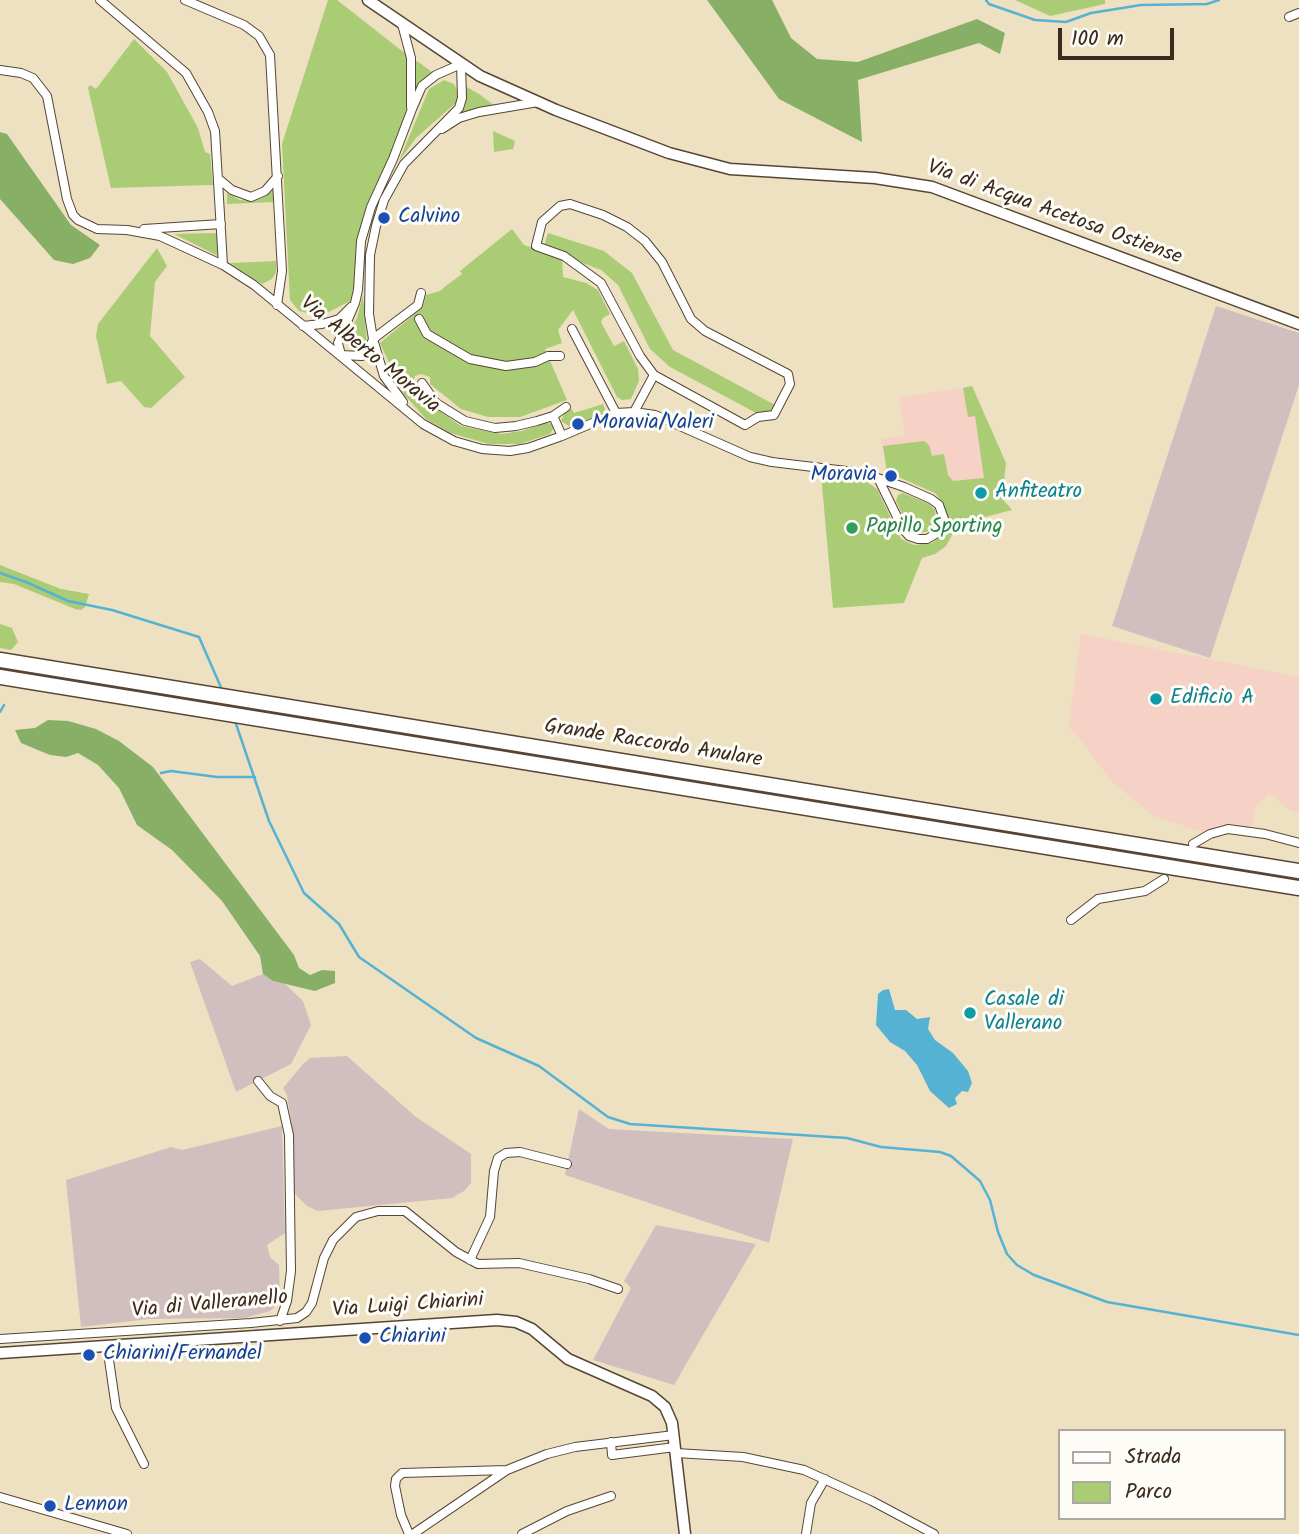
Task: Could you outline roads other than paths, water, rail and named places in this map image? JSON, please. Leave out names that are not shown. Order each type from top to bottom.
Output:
[{"type":"highway","name":"Grande Raccordo Anulare","points":[[0,660],[1299,871]]},
{"type":"highway","name":"Grande Raccordo Anulare","points":[[0,677],[1299,888]]},
{"type":"highway","points":[[1215,857],[1299,863]]},
{"type":"street","points":[[100,0],[172,60],[191,80],[215,131],[223,265]]},
{"type":"street","name":"Via Alberto Moravia","points":[[185,0],[244,25],[260,36],[270,55],[282,271],[277,305]]},
{"type":"street","name":"Via di Acqua Acetosa Ostiense","points":[[368,0],[480,76],[538,102],[669,153],[717,167],[886,179],[932,187],[1299,324]]},
{"type":"street","points":[[1290,17],[1299,13]]},
{"type":"street","points":[[402,24],[411,58],[411,109]]},
{"type":"street","points":[[411,414],[384,376],[373,339],[369,290],[370,255],[384,200],[404,164],[459,108],[462,98],[461,64],[436,75],[422,86],[411,109],[393,159],[371,207],[361,241],[358,290],[338,343],[341,355],[362,356],[369,350],[373,339],[418,305],[421,293]]},
{"type":"street","name":"Via Alberto Moravia","points":[[0,70],[33,78],[47,96],[68,200],[73,215],[84,224],[97,229],[127,230],[160,236],[223,265],[254,285],[424,424],[454,441],[482,449],[510,451],[528,448],[562,436],[616,413],[634,412],[669,421],[750,457],[856,472],[904,487],[935,502],[943,514],[939,532],[927,540],[909,536],[903,529],[880,480]]},
{"type":"street","points":[[431,136],[459,118],[538,102]]},
{"type":"street","points":[[219,180],[232,190],[251,197],[265,191],[278,176]]},
{"type":"street","points":[[570,204],[604,215],[627,227],[645,242],[662,262],[691,319],[705,331],[788,374],[790,384],[774,415],[758,418],[745,425],[654,375],[640,356],[601,283],[564,256],[536,246],[542,222],[560,206],[570,204]]},
{"type":"street","points":[[127,230],[221,225]]},
{"type":"street","points":[[303,326],[339,319],[355,303]]},
{"type":"street","points":[[419,319],[427,334],[470,359],[506,366],[535,362],[548,356],[560,356]]},
{"type":"street","points":[[572,329],[616,413]]},
{"type":"street","points":[[634,412],[654,375]]},
{"type":"street","points":[[422,383],[436,403],[465,421],[495,428],[516,426],[553,416],[566,407]]},
{"type":"street","points":[[553,416],[562,436]]},
{"type":"street","points":[[1193,844],[1210,834],[1228,829],[1265,834],[1299,843]]},
{"type":"street","points":[[1071,920],[1098,898],[1145,891],[1164,879]]},
{"type":"street","points":[[258,1081],[270,1096],[282,1102],[289,1135],[290,1271],[287,1301],[280,1321]]},
{"type":"street","points":[[568,1164],[520,1152],[506,1153],[498,1158],[490,1217],[470,1260],[488,1265],[519,1263],[589,1279],[618,1289]]},
{"type":"street","name":"Via di Valleranello","points":[[0,1339],[297,1318],[308,1310],[327,1250],[352,1220],[364,1213],[403,1211],[454,1251],[470,1260]]},
{"type":"street","name":"Via Luigi Chiarini","points":[[0,1353],[512,1321],[532,1329],[568,1359],[660,1401],[670,1416],[674,1434],[685,1534]]},
{"type":"street","points":[[107,1346],[116,1408],[144,1464]]},
{"type":"street","points":[[507,1470],[400,1474],[395,1481],[397,1496],[411,1534],[507,1470],[561,1450],[674,1434]]},
{"type":"street","points":[[611,1442],[612,1455],[675,1450],[762,1460],[804,1470],[872,1501],[934,1534]]},
{"type":"street","points":[[806,1534],[811,1503],[825,1479]]},
{"type":"street","points":[[522,1534],[568,1511],[611,1496]]},
{"type":"street","points":[[0,1497],[127,1534]]},
{"type":"water","points":[[889,989],[895,1010],[906,1010],[917,1019],[930,1017],[928,1029],[935,1040],[953,1053],[968,1071],[972,1083],[968,1092],[962,1091],[955,1098],[957,1104],[949,1108],[930,1091],[917,1065],[905,1051],[890,1042],[876,1025],[878,994]]},
{"type":"waterway","points":[[986,0],[989,4],[1035,20],[1066,22],[1091,13],[1141,5],[1207,4],[1219,0]]},
{"type":"waterway","points":[[0,573],[68,601],[112,610],[199,637],[223,692]]},
{"type":"waterway","points":[[0,712],[4,705]]},
{"type":"waterway","points":[[235,721],[269,821],[304,893],[339,924],[359,957],[476,1038],[539,1066],[608,1117],[630,1124],[847,1138],[881,1147],[940,1152],[951,1156],[980,1181],[990,1200],[1007,1254],[1017,1265],[1034,1275],[1107,1302],[1299,1335]]},
{"type":"waterway","points":[[161,773],[171,771],[217,777],[255,777]]},
{"type":"place","name":"Calvino","points":[[384,218]]},
{"type":"place","name":"Moravia/Valeri","points":[[578,424]]},
{"type":"place","name":"Moravia","points":[[891,476]]},
{"type":"place","name":"Anfiteatro","points":[[981,493]]},
{"type":"place","name":"Papillo Sporting","points":[[852,528]]},
{"type":"place","name":"Edificio A","points":[[1156,699]]},
{"type":"place","name":"Casale di Vallerano","points":[[970,1013]]},
{"type":"place","name":"Chiarini","points":[[365,1338]]},
{"type":"place","name":"Chiarini/Fernandel","points":[[89,1355]]},
{"type":"place","name":"Lennon","points":[[50,1506]]}]
